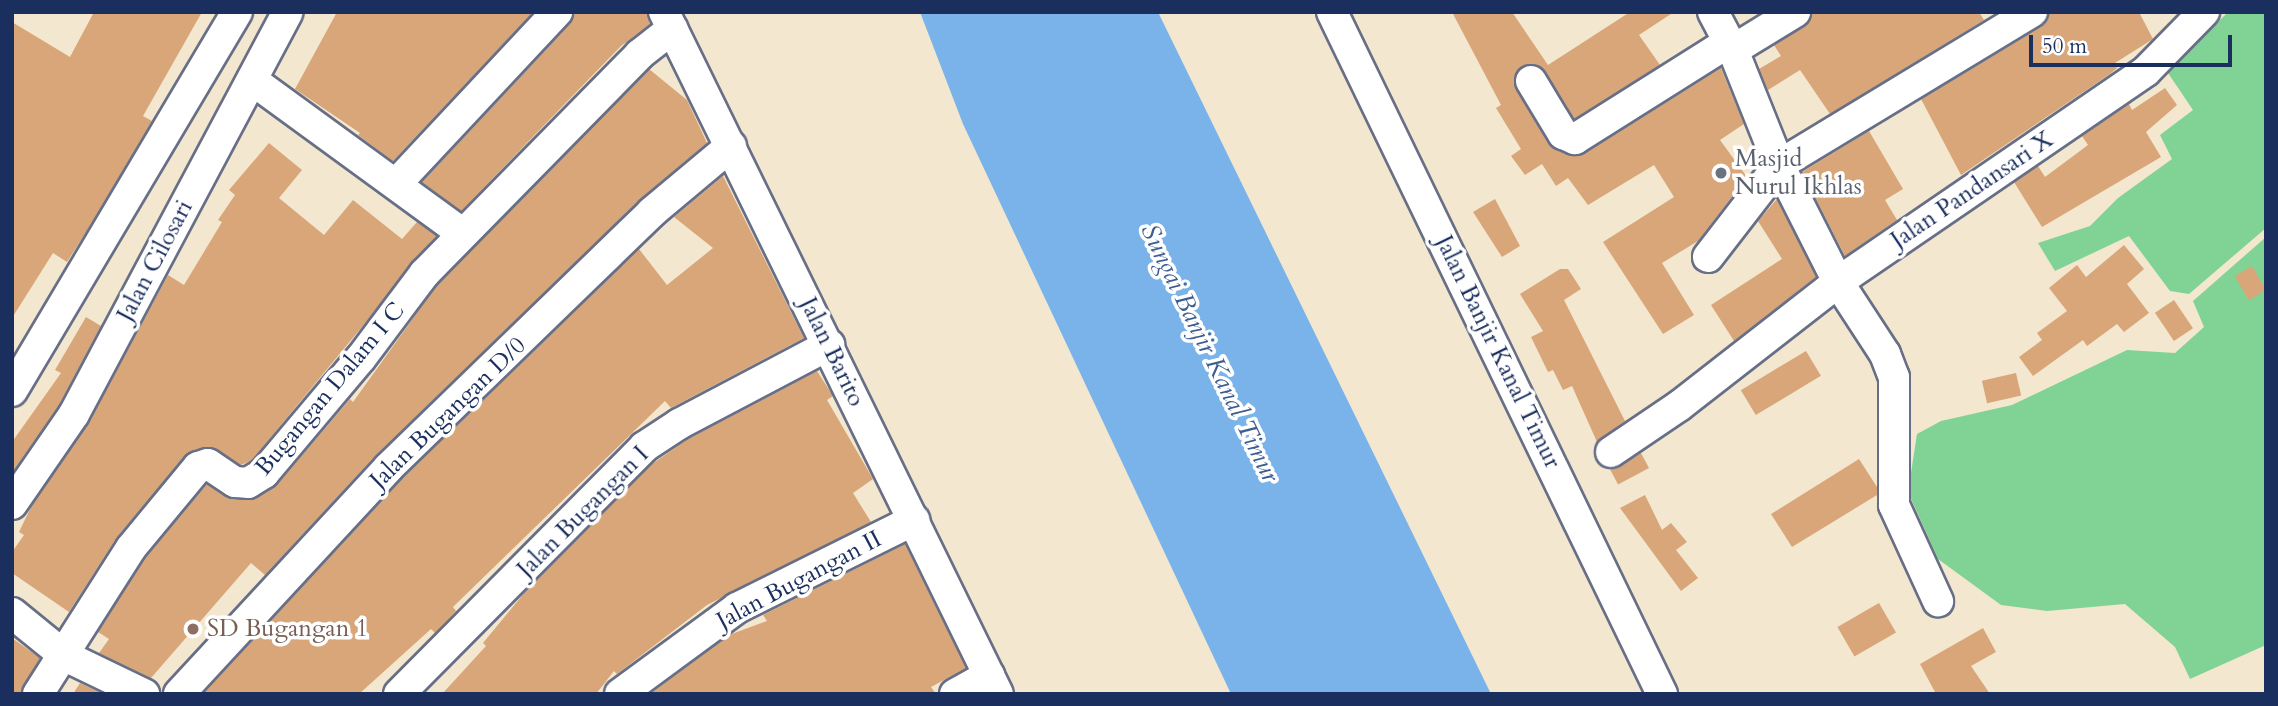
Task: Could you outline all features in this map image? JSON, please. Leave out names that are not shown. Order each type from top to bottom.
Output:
[{"type":"street","name":"Jalan Cilosari","points":[[12,504],[74,414],[288,12]]},
{"type":"street","points":[[396,184],[557,12]]},
{"type":"street","name":"Jalan Banjir Kanal Timur","points":[[1332,12],[1662,694]]},
{"type":"street","points":[[1713,12],[1731,46],[1779,165],[1838,282],[1885,354],[1894,377],[1896,512],[1938,601]]},
{"type":"street","points":[[1531,81],[1563,134],[1575,139],[1731,46],[1795,12]]},
{"type":"street","points":[[1708,257],[1779,165],[2032,12]]},
{"type":"street","name":"Jalan Pandansari X","points":[[1611,452],[1679,406],[1838,282],[2146,71],[2204,12]]},
{"type":"street","points":[[12,391],[234,17],[270,45]]},
{"type":"street","points":[[252,80],[463,233],[640,54],[668,21]]},
{"type":"street","name":"Jalan Barito","points":[[668,21],[994,684]]},
{"type":"street","name":"Jalan Bugangan D/0","points":[[178,694],[388,468],[652,212],[731,146]]},
{"type":"street","name":"Bugangan Dalam I C","points":[[65,656],[131,548],[192,473],[205,463],[235,482],[248,483],[259,478],[463,233]]},
{"type":"street","name":"Jalan Bugangan I","points":[[399,694],[644,447],[678,424],[829,345]]},
{"type":"street","name":"Jalan Bugangan II","points":[[620,694],[737,608],[914,520]]},
{"type":"street","points":[[12,613],[65,656],[144,694]]},
{"type":"street","points":[[38,694],[65,656]]},
{"type":"street","points":[[955,694],[994,684]]},
{"type":"green space","points":[[2228,12],[2266,12],[2266,228],[2189,294],[2170,291],[2129,236],[2055,271],[2038,243],[2090,226],[2118,198],[2172,159],[2160,135],[2193,110],[2168,73]]},
{"type":"green space","points":[[2266,237],[2266,645],[2190,679],[2175,647],[2125,604],[2047,611],[2001,605],[1938,559],[1908,492],[1917,434],[1941,421],[2012,405],[2127,350],[2175,353],[2204,327],[2193,301]]},
{"type":"water","name":"Sungai Banjir Kanal Timur","points":[[920,12],[1158,12],[1491,694],[1231,694],[963,124]]},
{"type":"building","points":[[94,12],[202,12],[143,116],[152,121],[88,229],[67,262],[53,253],[12,318],[12,22],[70,57]]},
{"type":"building","points":[[337,12],[533,12],[393,161],[358,135],[360,133],[295,89]]},
{"type":"building","points":[[574,12],[647,12],[650,24],[621,46],[461,211],[422,182],[570,24]]},
{"type":"building","points":[[1452,12],[1512,12],[1548,65],[1630,12],[1674,12],[1639,35],[1660,65],[1574,119],[1540,66],[1530,64],[1516,72],[1516,89],[1548,143],[1569,155],[1584,154],[1721,68],[1744,124],[1720,140],[1747,177],[1698,241],[1662,263],[1694,315],[1663,334],[1603,242],[1674,197],[1654,165],[1588,205],[1568,178],[1556,186],[1542,164],[1525,175],[1511,156],[1521,149],[1496,108],[1501,105]]},
{"type":"building","points":[[1812,12],[1979,12],[1984,20],[1830,114],[1800,70],[1768,90],[1759,69],[1781,56],[1774,45],[1805,26]]},
{"type":"building","points":[[2049,12],[2139,12],[2153,39],[2115,63],[2117,68],[2110,74],[1961,175],[1921,99],[2041,27]]},
{"type":"building","points":[[649,69],[687,100],[707,143],[646,194],[376,455],[265,575],[251,563],[151,678],[99,653],[109,639],[98,632],[145,558],[207,484],[226,497],[247,500],[277,485],[350,399],[353,402],[437,285]]},
{"type":"building","points":[[2165,88],[2177,105],[2146,132],[2161,157],[2042,227],[2014,182],[2038,166],[2045,177],[2088,145],[2082,136],[2129,104],[2132,110]]},
{"type":"building","points":[[1869,131],[1903,189],[1885,200],[1897,220],[1845,256],[1802,172]]},
{"type":"building","points":[[269,143],[302,170],[279,198],[324,235],[353,200],[402,239],[417,222],[437,236],[252,460],[241,465],[210,447],[185,456],[117,537],[69,612],[12,573],[12,552],[24,535],[19,532],[32,505],[89,422],[168,275],[184,285],[222,222],[218,220],[235,195],[229,190]]},
{"type":"building","points":[[723,176],[804,338],[671,408],[665,401],[453,607],[456,611],[435,633],[431,629],[359,694],[203,694],[401,480],[639,249],[667,285],[713,248],[674,217]]},
{"type":"building","points":[[1495,199],[1520,246],[1502,257],[1473,212]]},
{"type":"building","points":[[1777,199],[1816,277],[1734,341],[1711,305],[1782,259],[1758,221]]},
{"type":"building","points":[[2124,245],[2144,269],[2127,284],[2149,313],[2124,332],[2117,324],[2087,346],[2083,340],[2033,376],[2019,357],[2042,340],[2037,333],[2067,311],[2049,288],[2077,265],[2086,277]]},
{"type":"building","points":[[2252,266],[2266,290],[2249,300],[2235,276]]},
{"type":"building","points":[[1560,269],[1568,269],[1581,289],[1564,300],[1625,421],[1597,442],[1572,386],[1563,390],[1553,370],[1548,372],[1531,337],[1543,331],[1520,294]]},
{"type":"building","points":[[2174,300],[2193,328],[2174,341],[2155,313]]},
{"type":"building","points":[[86,317],[101,326],[59,405],[12,473],[12,442],[61,373],[55,370]]},
{"type":"building","points":[[1806,351],[1821,376],[1756,415],[1741,390]]},
{"type":"building","points":[[817,371],[833,396],[827,400],[873,479],[853,493],[871,522],[707,605],[617,674],[614,671],[596,694],[442,694],[486,646],[483,643],[525,592],[652,464],[688,439]]},
{"type":"building","points":[[2016,373],[2021,395],[1987,403],[1982,381]]},
{"type":"building","points":[[1641,453],[1649,468],[1618,484],[1610,469]]},
{"type":"building","points":[[1859,459],[1877,487],[1877,495],[1792,547],[1771,514]]},
{"type":"building","points":[[1645,495],[1662,530],[1671,523],[1687,542],[1676,550],[1698,578],[1681,591],[1620,508]]},
{"type":"building","points":[[905,544],[966,668],[931,687],[936,694],[650,694],[729,635],[767,621],[763,615]]},
{"type":"building","points":[[1879,603],[1896,632],[1854,656],[1837,627]]},
{"type":"building","points":[[1983,628],[1996,652],[1971,666],[1990,694],[1936,694],[1920,664]]},
{"type":"building","points":[[12,638],[40,658],[21,694],[12,694]]},
{"type":"building","points":[[80,683],[103,694],[73,694]]},
{"type":"place","name":"Masjid Nurul Ikhlas","points":[[1721,173]]},
{"type":"place","name":"SD Bugangan 1","points":[[193,629]]}]
